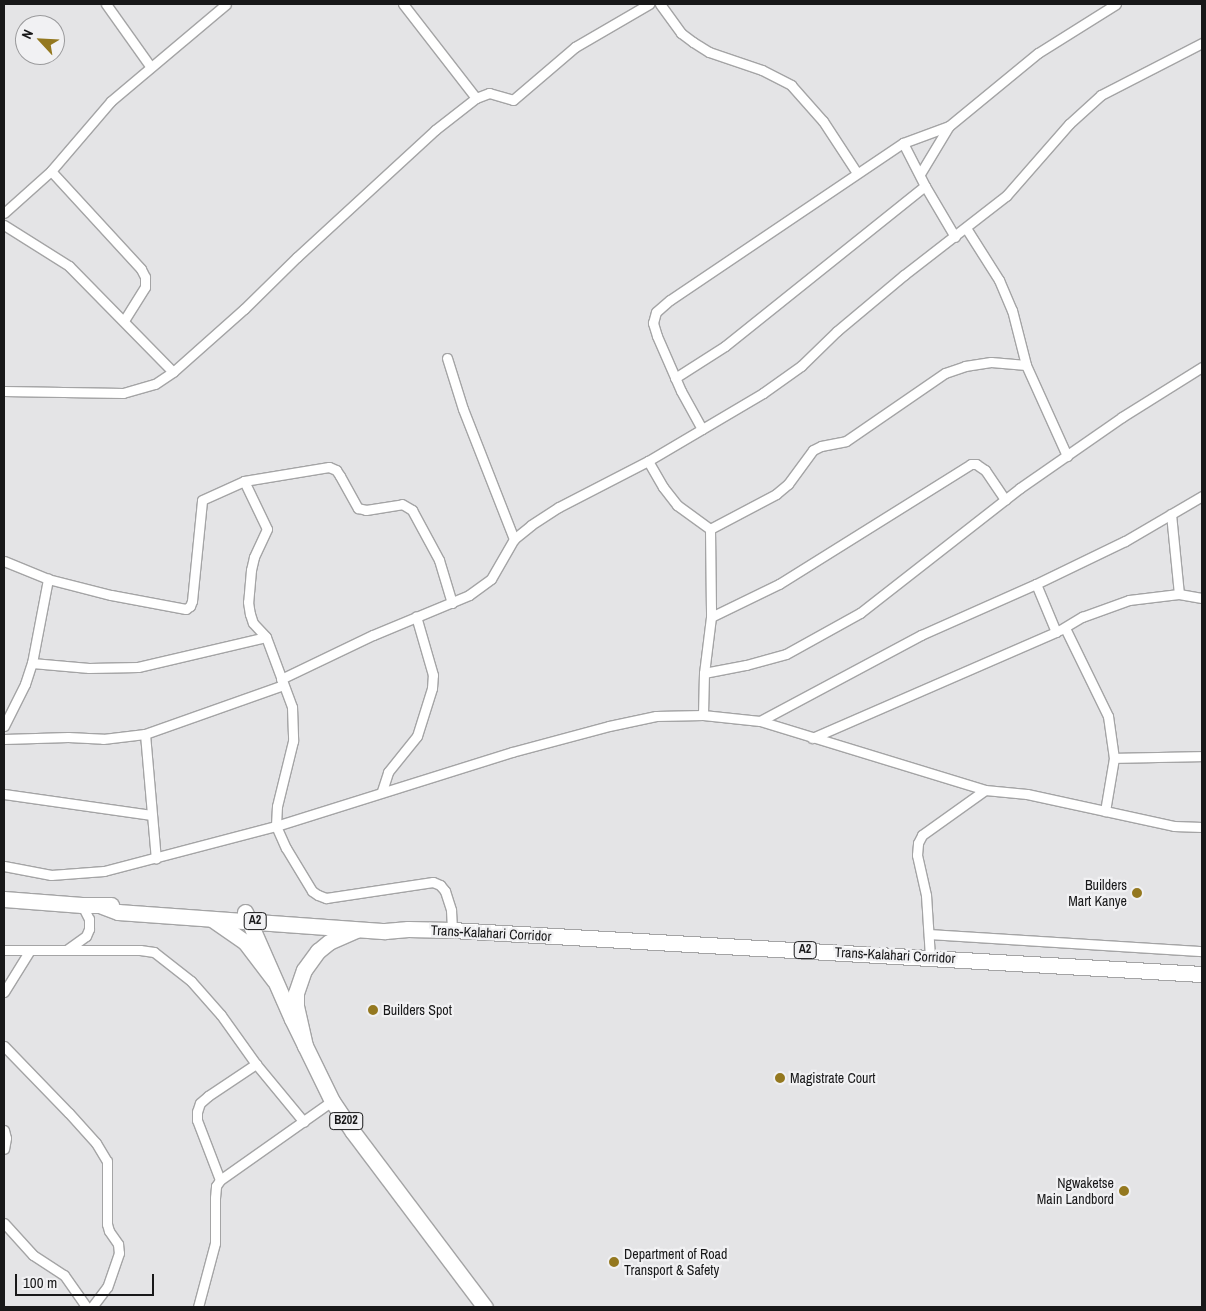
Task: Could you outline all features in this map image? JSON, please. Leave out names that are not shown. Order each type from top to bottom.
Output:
[{"type":"main road","name":"Trans-Kalahari Corridor","points":[[4,899],[82,906],[102,906],[118,903],[385,931],[408,929],[452,930],[1202,974]]},
{"type":"main road","name":"Trans-Kalahari Corridor","points":[[102,906],[118,912],[209,918],[247,916],[386,923],[408,929]]},
{"type":"main road","name":"B202","points":[[247,916],[274,980],[332,1100],[353,1132],[485,1307]]},
{"type":"main road","points":[[209,918],[246,942],[274,980]]},
{"type":"main road","points":[[305,1046],[296,1006],[296,993],[304,970],[318,952],[329,942],[357,929]]},
{"type":"street","points":[[106,4],[150,66]]},
{"type":"street","points":[[4,213],[51,171],[111,101],[150,66],[226,4]]},
{"type":"street","points":[[403,4],[476,98]]},
{"type":"street","points":[[4,391],[123,393],[155,384],[173,372],[244,309],[297,257],[441,124],[476,98],[489,93],[513,100],[575,48],[649,4]]},
{"type":"street","points":[[660,4],[681,33],[709,52],[762,70],[791,85],[823,121],[857,173]]},
{"type":"street","points":[[702,429],[675,378],[654,328],[653,317],[656,312],[670,300],[903,143],[949,126],[1038,53],[1116,4]]},
{"type":"street","points":[[4,739],[68,737],[103,739],[145,734],[282,682],[416,616],[452,603],[475,591],[491,579],[514,539],[530,525],[559,507],[648,461],[763,393],[802,366],[836,331],[1006,196],[1070,124],[1101,95],[1202,43]]},
{"type":"street","points":[[920,174],[949,126]]},
{"type":"street","points":[[903,143],[925,186],[955,237]]},
{"type":"street","points":[[51,171],[141,269],[145,277],[144,287],[124,321]]},
{"type":"street","points":[[675,378],[732,340],[925,186]]},
{"type":"street","points":[[4,225],[69,266],[173,372]]},
{"type":"street","points":[[966,228],[985,255],[1009,303],[1026,364],[1067,456]]},
{"type":"street","points":[[447,358],[462,409],[514,539]]},
{"type":"street","points":[[710,529],[776,494],[788,484],[813,450],[821,446],[846,440],[945,373],[982,362],[1026,364]]},
{"type":"street","points":[[704,673],[746,665],[786,654],[860,613],[1005,500],[1152,397],[1202,368]]},
{"type":"street","points":[[648,461],[662,487],[677,505],[710,529]]},
{"type":"street","points":[[711,617],[779,584],[971,464],[976,464],[985,470],[1005,500]]},
{"type":"street","points":[[4,561],[48,578],[111,595],[186,609],[192,601],[202,500],[244,481],[329,467],[336,470],[358,508],[366,510],[402,504],[407,506],[416,515],[439,560],[452,603]]},
{"type":"street","points":[[244,481],[267,529],[254,557],[248,602],[253,623],[266,638],[292,707],[292,742],[277,806],[276,826],[286,848],[312,890],[326,898],[433,882],[440,885],[446,891],[451,910],[452,930]]},
{"type":"street","points":[[760,721],[921,635],[1036,584],[1125,541],[1202,496]]},
{"type":"street","points":[[1171,514],[1179,594]]},
{"type":"street","points":[[703,715],[704,673],[711,617],[710,529]]},
{"type":"street","points":[[4,726],[32,663],[48,578]]},
{"type":"street","points":[[1036,584],[1056,632]]},
{"type":"street","points":[[812,738],[1065,628],[1082,617],[1130,600],[1179,594],[1202,598]]},
{"type":"street","points":[[382,791],[388,772],[417,736],[432,688],[433,674],[416,616]]},
{"type":"street","points":[[1065,628],[1108,716],[1114,758],[1104,811]]},
{"type":"street","points":[[32,663],[89,668],[138,666],[266,638]]},
{"type":"street","points":[[4,866],[30,873],[73,876],[104,872],[276,826],[382,791],[512,752],[609,726],[656,716],[703,715],[760,721],[985,790],[1027,794],[1174,826],[1202,827]]},
{"type":"street","points":[[145,734],[156,859]]},
{"type":"street","points":[[1114,758],[1202,756]]},
{"type":"street","points":[[930,957],[926,895],[917,855],[918,843],[922,834],[985,790]]},
{"type":"street","points":[[4,794],[152,815]]},
{"type":"street","points":[[67,950],[86,936],[89,929],[89,919],[82,906]]},
{"type":"street","points":[[929,934],[1202,951]]},
{"type":"street","points":[[4,950],[140,950],[154,952],[192,982],[221,1015],[256,1064],[304,1122]]},
{"type":"street","points":[[4,992],[30,950]]},
{"type":"street","points":[[4,1046],[76,1121],[103,1152],[107,1161],[107,1224],[109,1232],[118,1244],[119,1253],[107,1287],[92,1307]]},
{"type":"street","points":[[220,1180],[197,1120],[197,1112],[200,1103],[208,1096],[256,1064]]},
{"type":"street","points":[[198,1307],[215,1243],[216,1186],[220,1180],[304,1122],[332,1100]]},
{"type":"street","points":[[4,1130],[6,1138],[4,1149]]},
{"type":"street","points":[[4,1223],[32,1254],[64,1275],[86,1307]]},
{"type":"place","name":"Builders Mart Kanye","points":[[1137,893]]},
{"type":"place","name":"Builders Spot","points":[[373,1010]]},
{"type":"place","name":"Magistrate Court","points":[[780,1078]]},
{"type":"place","name":"Ngwaketse Main Landbord","points":[[1124,1191]]},
{"type":"place","name":"Department of Road Transport & Safety","points":[[614,1262]]}]
